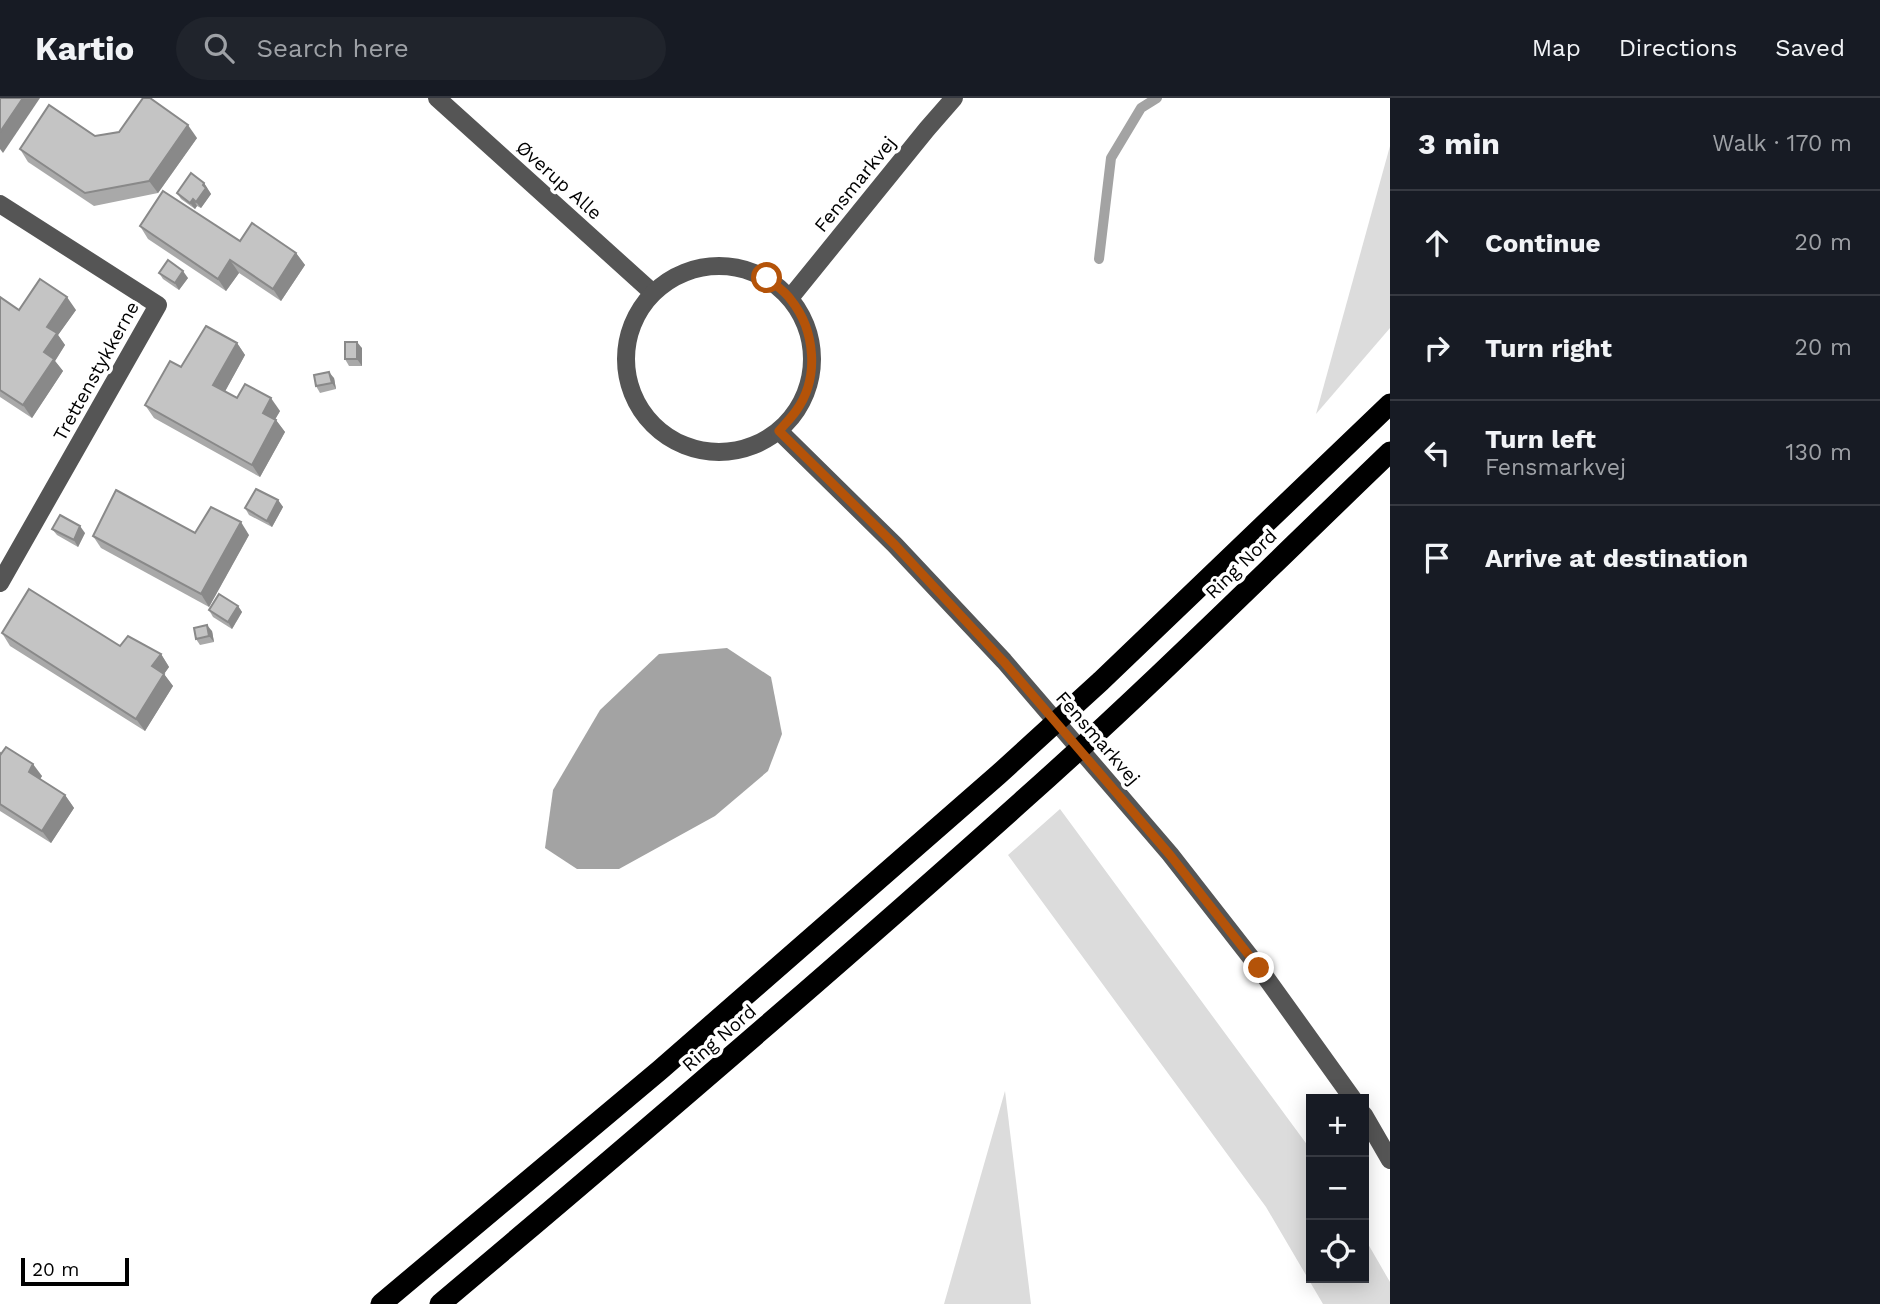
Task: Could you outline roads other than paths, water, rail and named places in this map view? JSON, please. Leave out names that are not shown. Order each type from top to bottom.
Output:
[{"type":"highway","points":[[381,1304],[660,1070],[999,774],[1101,681],[1390,404]]},
{"type":"highway","name":"Ring Nord","points":[[440,1304],[684,1098],[1023,800],[1124,708],[1390,452]]},
{"type":"street","name":"Øverup Alle","points":[[437,98],[653,293]]},
{"type":"street","name":"Fensmarkvej","points":[[790,298],[954,98]]},
{"type":"street","name":"Trettenstykkerne","points":[[0,204],[158,305],[0,583]]},
{"type":"street","points":[[707,266],[738,267],[767,278],[790,298],[806,323],[812,352],[810,381],[798,409],[779,431],[751,447],[720,453],[689,448],[662,433],[640,410],[628,381],[626,349],[635,319],[653,293],[678,275],[707,266]]},
{"type":"street","name":"Fensmarkvej","points":[[779,431],[895,545],[1004,662],[1153,834],[1259,968],[1349,1094]]},
{"type":"street","points":[[1369,1124],[1390,1160]]},
{"type":"waterway","points":[[1099,259],[1111,158],[1141,108],[1157,98]]}]
